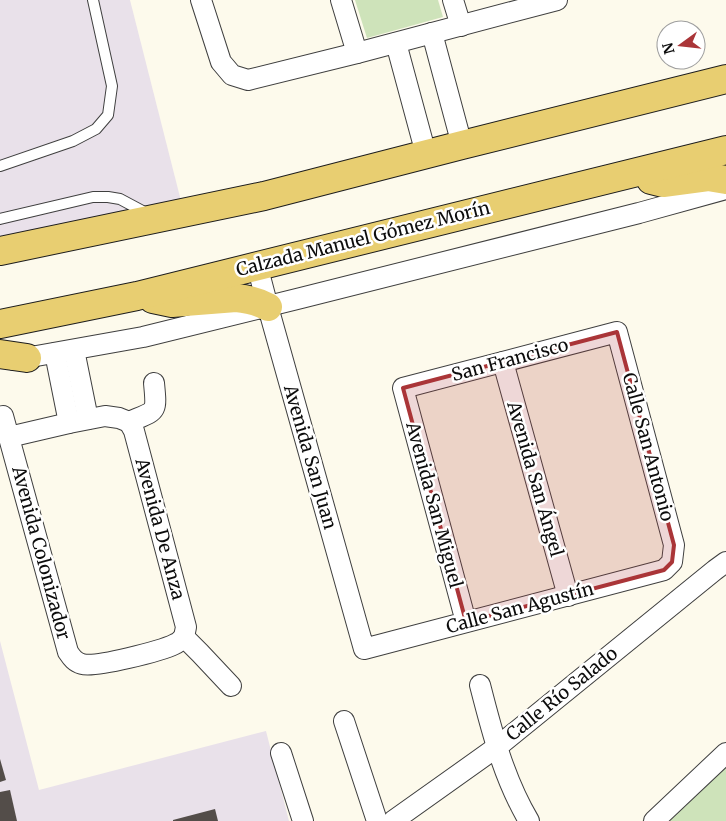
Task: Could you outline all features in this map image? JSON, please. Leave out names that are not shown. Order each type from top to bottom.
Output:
[{"type":"main road","points":[[0,251],[264,196],[726,79]]},
{"type":"main road","name":"Calzada Manuel Gómez Morín","points":[[0,324],[137,296],[726,150]]},
{"type":"main road","points":[[630,174],[646,180],[663,183],[708,177],[726,180]]},
{"type":"main road","points":[[137,296],[172,303],[246,298],[268,307]]},
{"type":"main road","points":[[0,354],[27,358]]},
{"type":"street","points":[[201,0],[221,62],[232,75],[248,80],[557,0]]},
{"type":"street","points":[[341,0],[357,53]]},
{"type":"street","points":[[453,0],[461,26]]},
{"type":"street","points":[[414,38],[462,145]]},
{"type":"street","points":[[414,38],[426,154]]},
{"type":"street","points":[[0,362],[143,337],[268,307],[726,189]]},
{"type":"street","name":"Avenida San Juan","points":[[257,265],[364,650]]},
{"type":"street","name":"San Francisco","points":[[403,388],[617,332]]},
{"type":"street","name":"Calle San Antonio","points":[[617,332],[674,545],[672,562]]},
{"type":"street","points":[[65,351],[79,420]]},
{"type":"street","name":"Avenida San Ángel","points":[[503,362],[568,596]]},
{"type":"street","points":[[10,437],[79,420],[105,416],[129,422],[152,412],[155,408],[154,382]]},
{"type":"street","name":"Avenida San Miguel","points":[[403,388],[466,622]]},
{"type":"street","name":"Avenida Colonizador","points":[[3,416],[68,652],[73,660],[83,665],[95,665],[130,658],[176,644],[184,637]]},
{"type":"street","name":"Avenida De Anza","points":[[129,422],[134,430],[186,627],[184,637]]},
{"type":"street","name":"Calle San Agustín","points":[[364,650],[664,570],[672,562]]},
{"type":"street","name":"Calle Río Salado","points":[[393,821],[497,747],[726,562]]},
{"type":"street","points":[[184,637],[231,686]]},
{"type":"street","points":[[480,685],[497,747],[518,803],[529,821]]},
{"type":"street","points":[[344,721],[377,821]]},
{"type":"street","points":[[281,753],[303,821]]},
{"type":"street","points":[[654,821],[726,753]]},
{"type":"lane","points":[[0,166],[73,141],[96,129],[108,115],[112,86],[92,0]]},
{"type":"lane","points":[[1,218],[93,197],[108,197],[120,199],[155,218]]},
{"type":"highlighted area","points":[[617,332],[674,545],[672,562],[664,570],[466,622],[403,388]]},
{"type":"shaded area","points":[[0,0],[130,0],[181,201],[0,239]]},
{"type":"shaded area","points":[[0,641],[39,790],[266,731],[289,821],[0,821]]},
{"type":"green space","points":[[355,0],[438,0],[443,17],[367,38]]},
{"type":"green space","points":[[726,745],[726,821],[642,821]]},
{"type":"building","points":[[0,759],[6,780],[0,782]]},
{"type":"building","points":[[10,790],[17,821],[0,821],[0,792]]},
{"type":"building","points":[[215,809],[218,821],[173,821],[173,820]]}]
